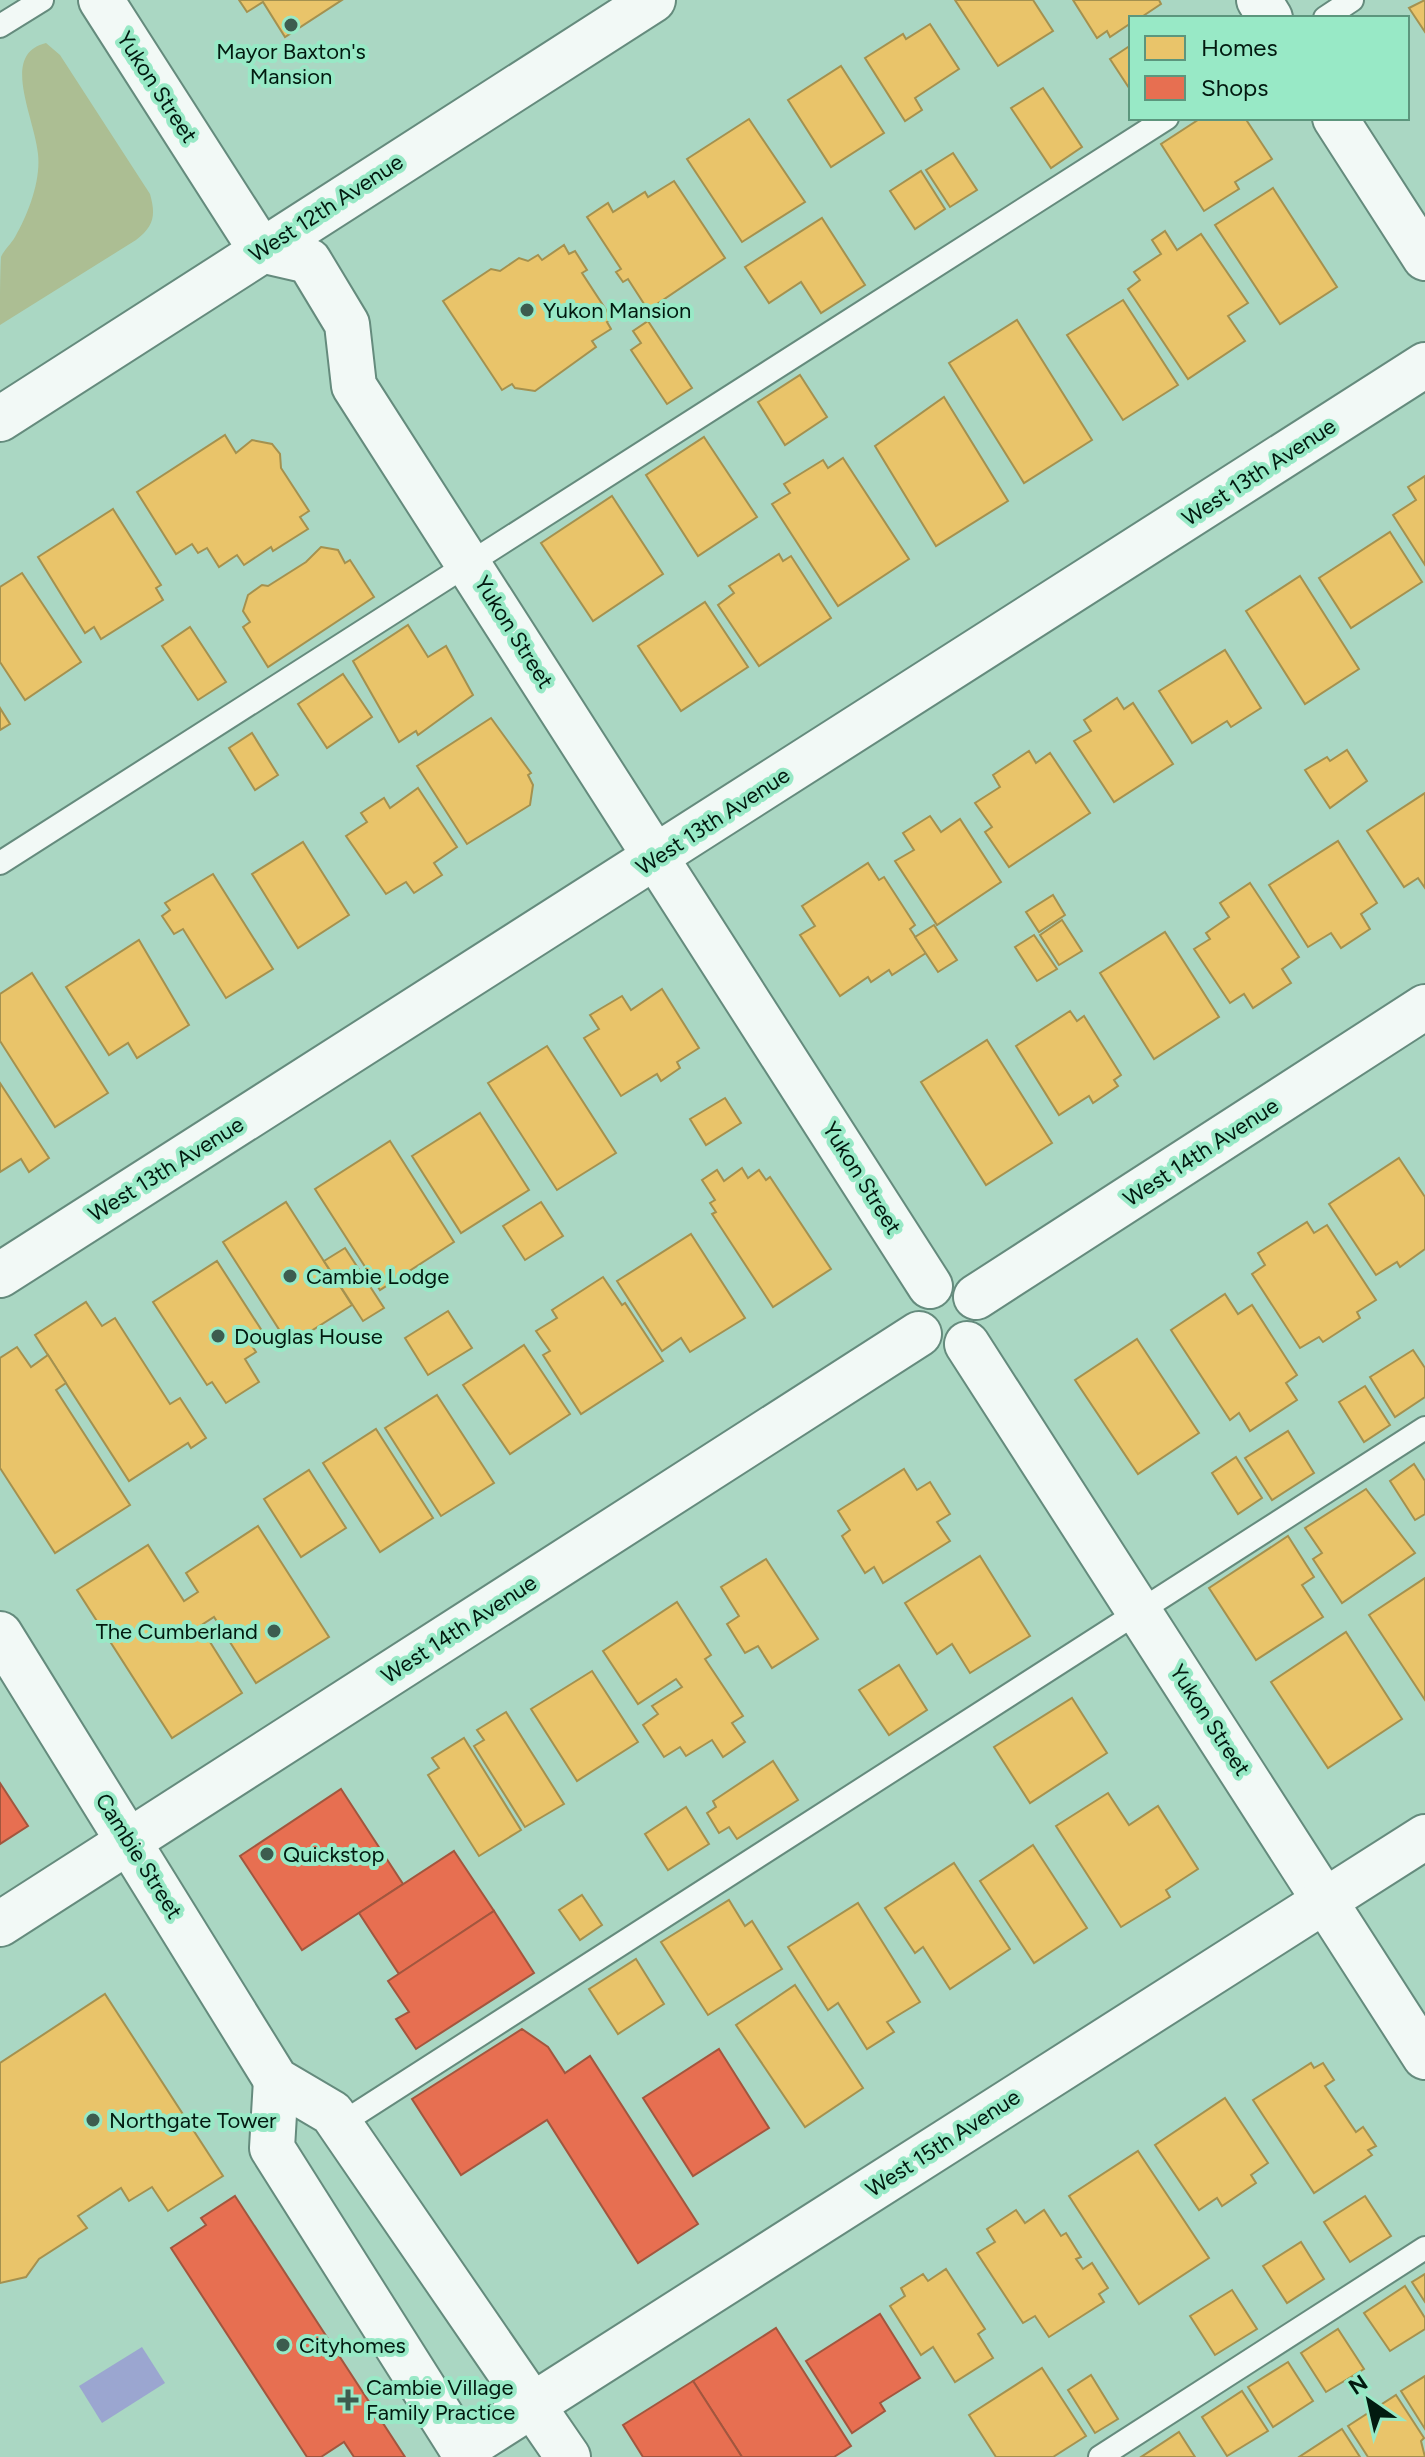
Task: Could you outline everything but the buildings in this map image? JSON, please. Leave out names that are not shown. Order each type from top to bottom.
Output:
[{"type":"street","name":"Yukon Street","points":[[101,0],[261,250],[309,261],[347,324],[354,386],[930,1286]]},
{"type":"street","name":"West 12th Avenue","points":[[0,419],[653,0]]},
{"type":"street","points":[[1336,120],[1425,258]]},
{"type":"street","name":"West 13th Avenue","points":[[0,1275],[1425,365]]},
{"type":"street","name":"West 14th Avenue","points":[[976,1297],[1425,1007]]},
{"type":"street","points":[[950,1281],[961,1284],[976,1297],[982,1317],[975,1337],[967,1344],[957,1348],[935,1348],[919,1334],[914,1324],[916,1303],[930,1286],[950,1281]]},
{"type":"street","name":"West 14th Avenue","points":[[0,1924],[919,1334]]},
{"type":"street","name":"Yukon Street","points":[[967,1344],[1425,2057]]},
{"type":"street","name":"Cambie Street","points":[[0,1634],[276,2080],[332,2113],[568,2457]]},
{"type":"street","name":"West 15th Avenue","points":[[465,2454],[533,2407],[1425,1837]]},
{"type":"street","points":[[276,2080],[272,2148],[465,2454]]},
{"type":"lane","points":[[0,26],[42,0]]},
{"type":"lane","points":[[1328,16],[1352,0]]},
{"type":"lane","points":[[0,863],[1164,120]]},
{"type":"lane","points":[[339,2125],[1425,1428]]},
{"type":"lane","points":[[1100,2457],[1425,2248]]},
{"type":"green space","points":[[46,43],[60,55],[150,194],[153,214],[147,230],[136,240],[0,325],[1,257],[24,218],[38,175],[38,154],[22,73],[32,49]]},
{"type":"water","points":[[142,2347],[165,2383],[102,2423],[79,2386]]},
{"type":"place","name":"Mayor Baxton's Mansion","points":[[291,25]]},
{"type":"place","name":"Yukon Mansion","points":[[527,310]]},
{"type":"place","name":"Cambie Lodge","points":[[290,1276]]},
{"type":"place","name":"Douglas House","points":[[218,1336]]},
{"type":"place","name":"The Cumberland","points":[[274,1631]]},
{"type":"place","name":"Quickstop","points":[[267,1854]]},
{"type":"place","name":"Northgate Tower","points":[[93,2120]]},
{"type":"place","name":"Cityhomes","points":[[283,2345]]},
{"type":"place","name":"Cambie Village Family Practice","points":[[348,2400]]}]
